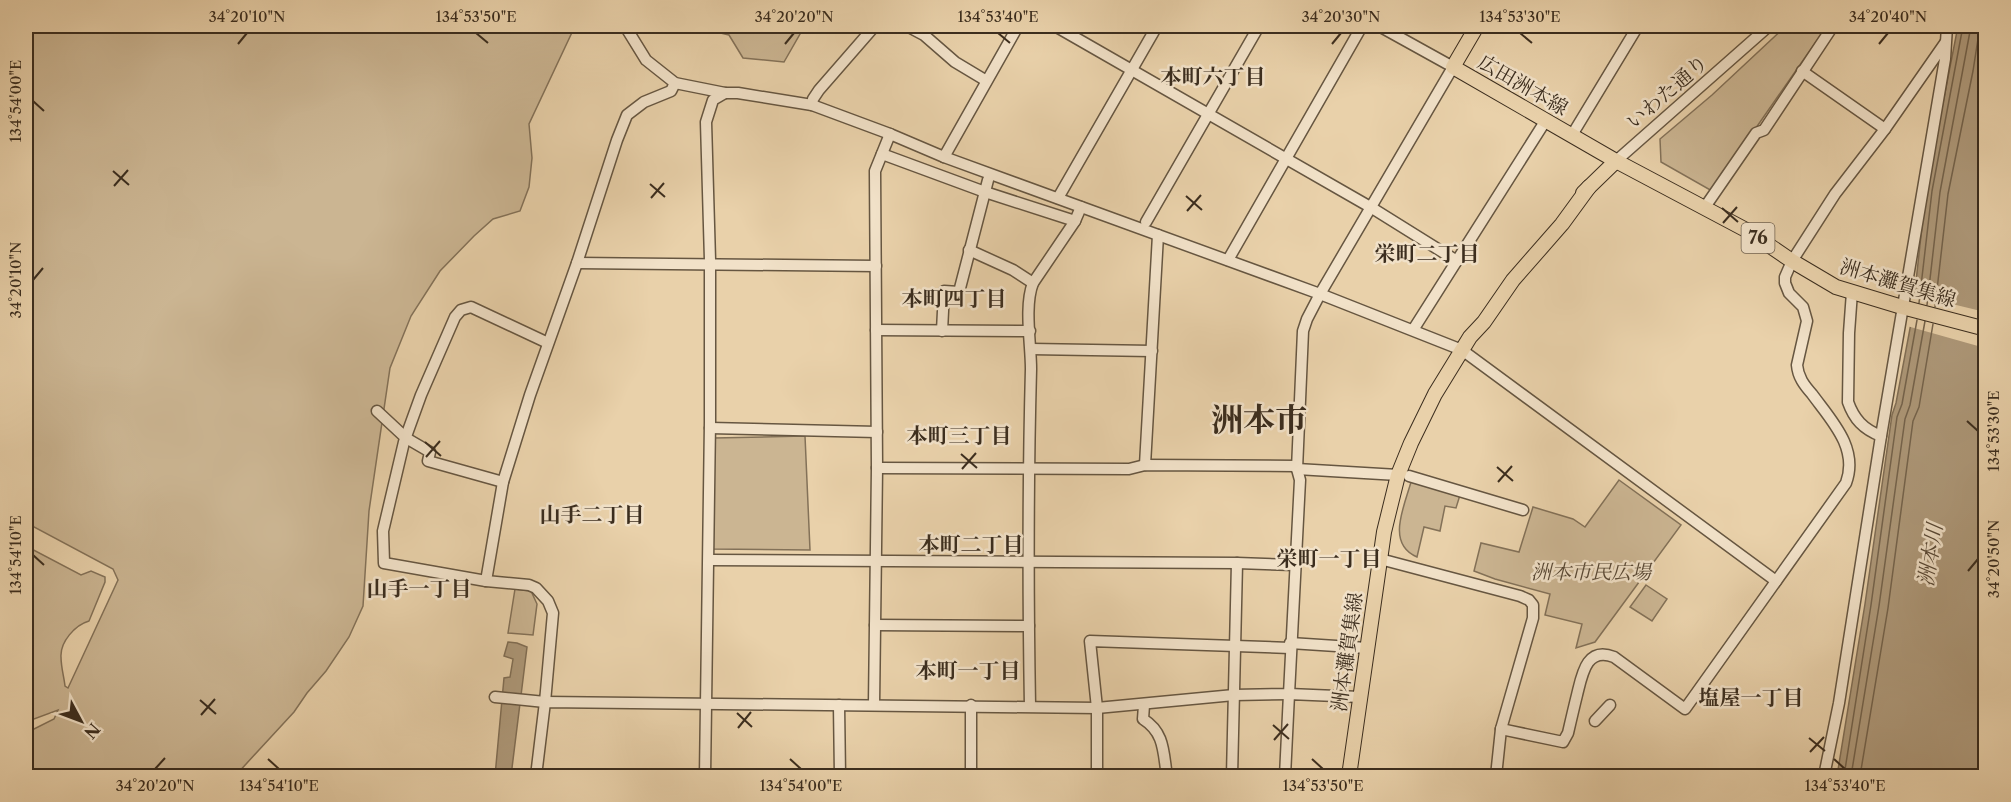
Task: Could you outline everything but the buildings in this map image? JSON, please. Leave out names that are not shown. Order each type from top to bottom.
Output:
[{"type":"main road","name":"広田洲本線","points":[[1477,26],[1453,67],[1616,161]]},
{"type":"main road","name":"洲本灘賀集線","points":[[1349,777],[1380,560],[1420,424],[1470,337],[1484,322],[1513,280],[1562,224],[1589,187],[1616,161],[1748,231],[1824,281],[1902,308],[1986,329]]},
{"type":"street","points":[[625,26],[646,60],[675,83],[725,93],[748,94],[812,105],[944,157],[1320,294],[1462,350],[1776,581]]},
{"type":"street","points":[[812,105],[819,90],[873,28],[878,26]]},
{"type":"street","points":[[907,26],[924,35],[956,62],[985,80]]},
{"type":"street","points":[[944,157],[985,80],[1018,26]]},
{"type":"street","points":[[1055,26],[1372,208],[1458,261]]},
{"type":"street","points":[[1058,198],[1157,26]]},
{"type":"street","points":[[1146,222],[1259,26]]},
{"type":"street","points":[[1228,260],[1362,26]]},
{"type":"street","points":[[1285,777],[1300,480],[1297,468],[1303,331],[1320,294],[1453,67],[1379,26]]},
{"type":"street","points":[[1572,135],[1638,26]]},
{"type":"street","name":"いわた通り","points":[[1616,161],[1769,26]]},
{"type":"street","points":[[1705,207],[1756,133],[1764,130],[1833,26]]},
{"type":"street","points":[[1824,777],[1839,703],[1902,308],[1945,59],[1947,26]]},
{"type":"street","points":[[1501,729],[1563,742],[1568,733],[1584,670],[1594,657],[1606,654],[1614,657],[1685,709],[1846,483],[1849,474],[1848,454],[1841,433],[1797,372],[1807,321],[1803,307],[1789,293],[1785,277],[1792,261],[1835,194],[1885,129],[1945,43]]},
{"type":"street","points":[[1802,71],[1885,129]]},
{"type":"street","points":[[486,581],[504,482],[530,395],[577,263],[617,140],[627,115],[644,102],[671,91],[675,83]]},
{"type":"street","points":[[705,777],[710,428],[710,264],[706,122],[712,100],[725,93]]},
{"type":"street","points":[[1413,330],[1546,120]]},
{"type":"street","points":[[873,705],[877,468],[875,171],[890,134]]},
{"type":"street","points":[[882,154],[987,186],[1076,221]]},
{"type":"street","points":[[942,331],[944,291],[959,292],[987,186]]},
{"type":"street","points":[[1030,706],[1028,469],[1030,292],[1076,221],[1081,207]]},
{"type":"street","points":[[1145,465],[1158,235]]},
{"type":"street","points":[[969,250],[1013,270],[1034,283]]},
{"type":"street","points":[[577,263],[876,266]]},
{"type":"street","points":[[1852,292],[1848,402],[1851,412],[1861,426],[1881,436]]},
{"type":"street","points":[[536,777],[553,613],[548,601],[536,588],[528,585],[486,581],[384,563],[383,531],[406,438],[421,395],[455,317],[461,310],[471,307],[548,343]]},
{"type":"street","points":[[876,330],[1030,331]]},
{"type":"street","points":[[1031,349],[1152,351]]},
{"type":"street","points":[[377,411],[406,438],[430,452],[428,461],[504,482]]},
{"type":"street","points":[[710,428],[877,432]]},
{"type":"street","points":[[877,468],[1129,469],[1145,465],[1297,468],[1404,475],[1522,510]]},
{"type":"street","points":[[709,560],[1237,562],[1295,565]]},
{"type":"street","points":[[1380,560],[1520,596],[1531,602],[1534,610],[1533,618],[1501,729],[1496,777]]},
{"type":"street","points":[[1232,777],[1237,562]]},
{"type":"street","points":[[874,625],[1029,626]]},
{"type":"street","points":[[1097,777],[1097,708],[1090,641],[1368,648]]},
{"type":"street","points":[[495,697],[545,702],[1097,708],[1234,695],[1288,694],[1360,697]]},
{"type":"street","points":[[839,705],[840,777]]},
{"type":"street","points":[[971,705],[971,777]]},
{"type":"street","points":[[1144,705],[1143,719],[1154,726],[1159,734],[1167,777]]},
{"type":"street","points":[[1595,721],[1610,705]]},
{"type":"green space","points":[[26,26],[575,26],[529,124],[532,158],[529,187],[520,211],[493,219],[440,271],[411,316],[390,368],[369,511],[363,606],[349,637],[294,712],[235,776],[26,776],[26,733],[54,719],[58,710],[26,722],[26,546],[81,575],[91,571],[105,577],[89,621],[74,630],[61,651],[65,686],[68,688],[118,580],[113,569],[34,527],[28,516],[26,478]]},
{"type":"green space","points":[[691,26],[804,27],[784,62],[743,58],[729,35]]},
{"type":"green space","points":[[1786,26],[1827,26],[1712,191],[1661,162],[1660,139],[1712,95]]},
{"type":"green space","points":[[805,436],[810,550],[710,549],[714,438]]},
{"type":"green space","name":"洲本市民広場","points":[[1619,480],[1681,525],[1595,642],[1576,648],[1582,624],[1545,615],[1550,594],[1474,571],[1481,543],[1519,552],[1533,507],[1573,519],[1585,527]]},
{"type":"green space","points":[[1411,482],[1460,495],[1456,508],[1445,506],[1440,531],[1424,527],[1417,557],[1402,543],[1400,534],[1402,513]]},
{"type":"green space","points":[[1646,585],[1667,599],[1652,621],[1630,607]]},
{"type":"green space","points":[[515,589],[531,591],[537,604],[533,635],[508,633]]},
{"type":"water","name":"洲本川","points":[[1958,26],[1985,26],[1985,776],[1837,776],[1892,415],[1912,318],[1926,190]]},
{"type":"water","points":[[508,642],[527,647],[511,776],[495,776],[504,678],[510,677],[513,659],[504,656]]},
{"type":"pier","points":[[1911,294],[1985,312],[1985,348],[1907,326]]},
{"type":"district","name":"本町六丁目","points":[[1213,76]]},
{"type":"district","name":"栄町二丁目","points":[[1427,253]]},
{"type":"district","name":"本町四丁目","points":[[954,298]]},
{"type":"district","name":"洲本市","points":[[1259,419]]},
{"type":"district","name":"本町三丁目","points":[[959,435]]},
{"type":"district","name":"山手二丁目","points":[[592,514]]},
{"type":"district","name":"本町二丁目","points":[[971,544]]},
{"type":"district","name":"栄町一丁目","points":[[1329,558]]},
{"type":"district","name":"山手一丁目","points":[[419,588]]},
{"type":"district","name":"本町一丁目","points":[[968,670]]},
{"type":"district","name":"塩屋一丁目","points":[[1751,697]]}]
